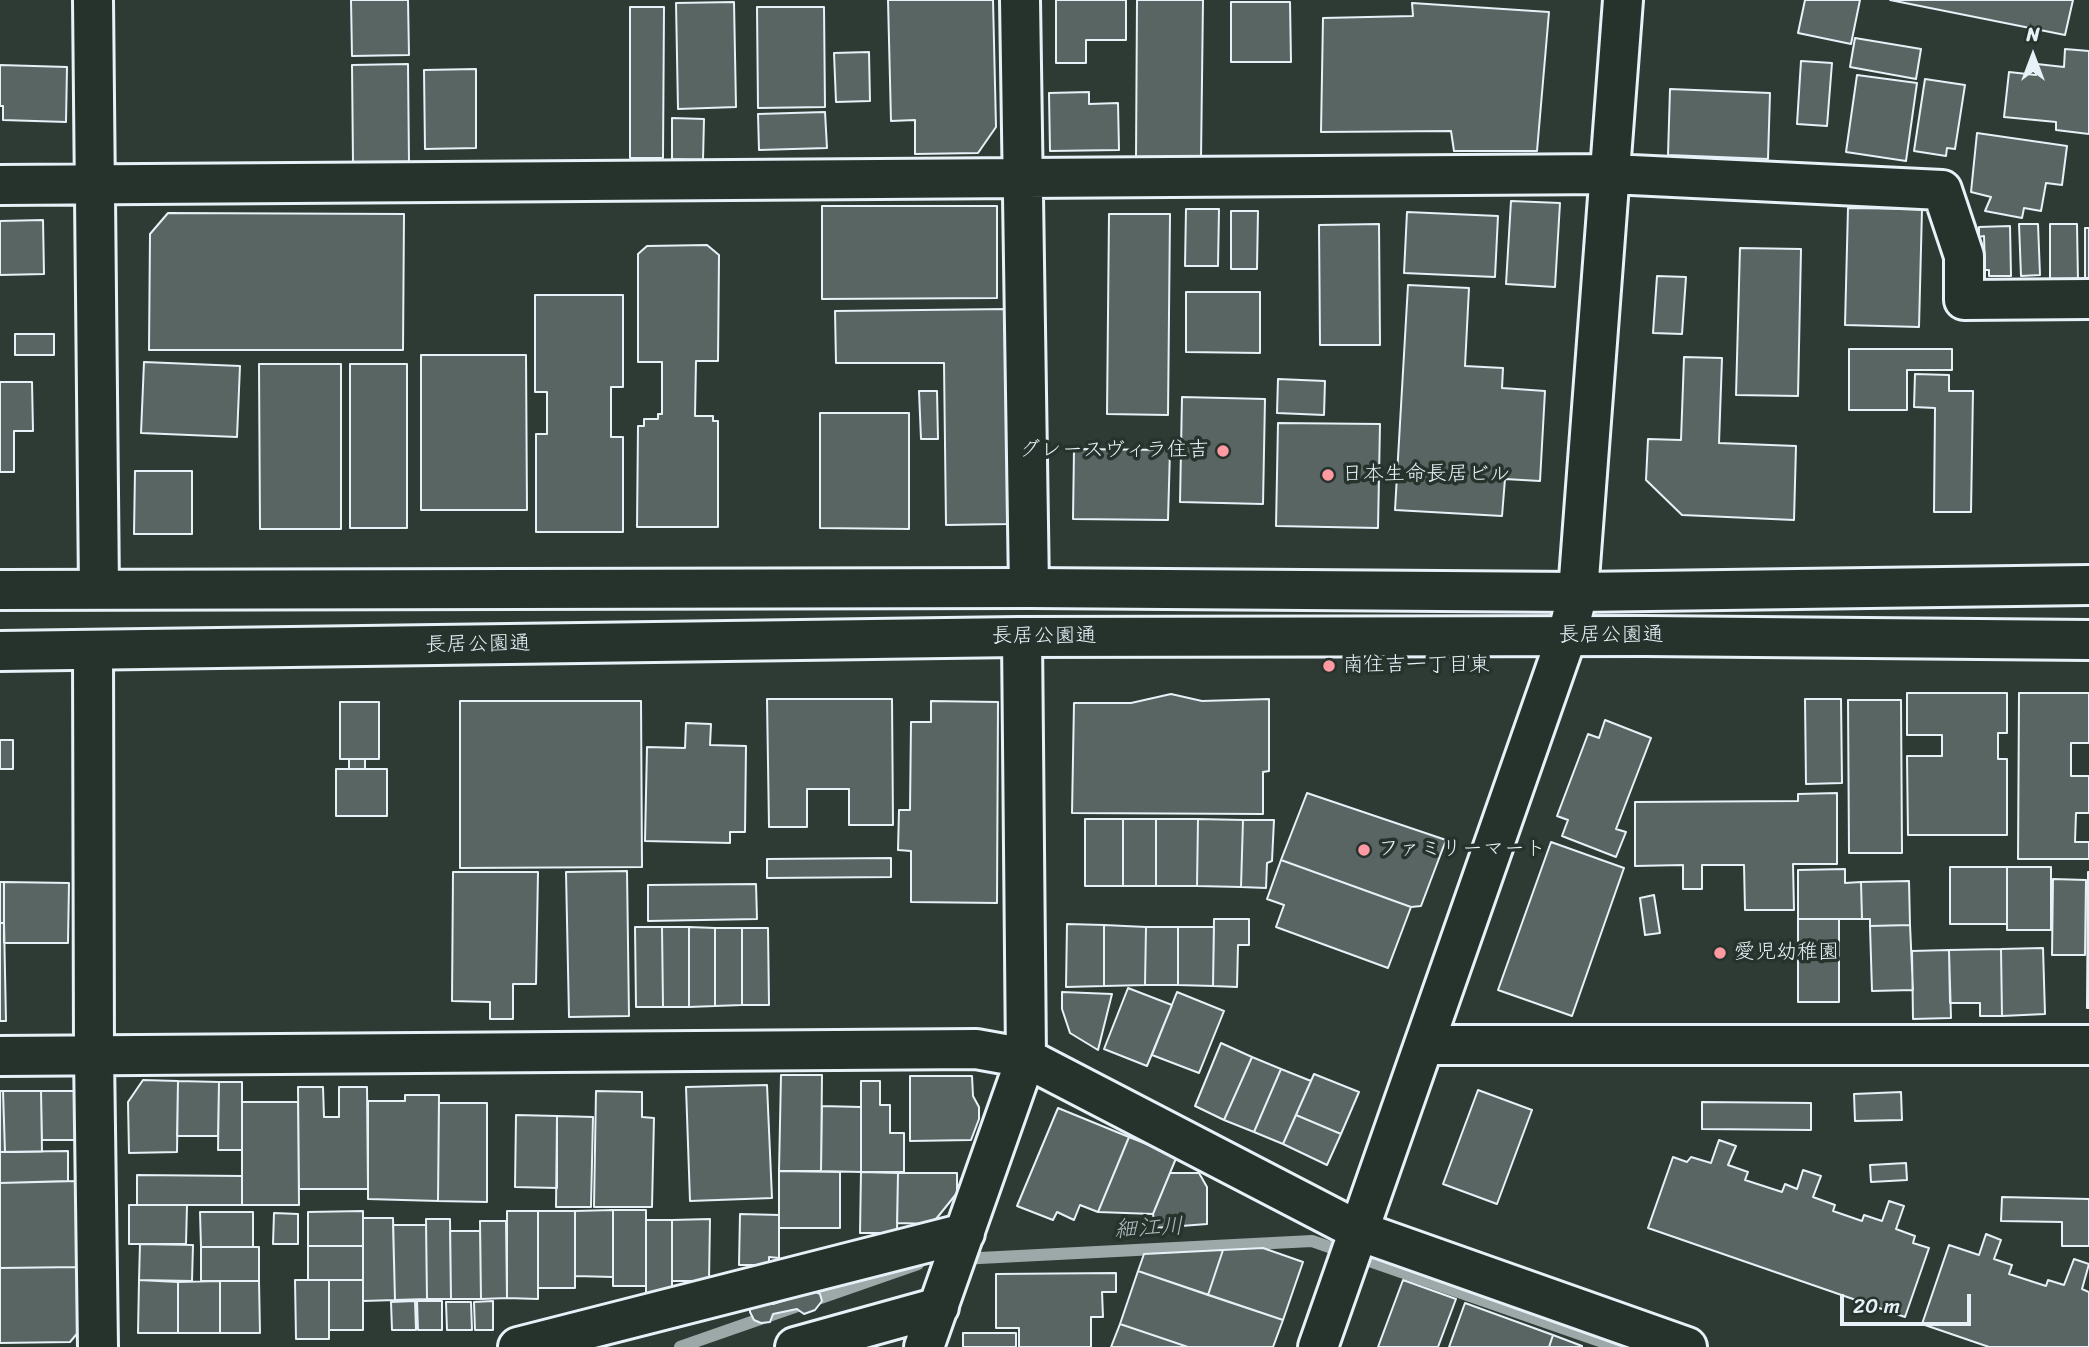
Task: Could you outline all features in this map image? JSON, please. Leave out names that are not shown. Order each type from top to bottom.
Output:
[{"type":"main road","points":[[93,0],[99,589]]},
{"type":"main road","points":[[1020,0],[1030,588]]},
{"type":"main road","points":[[1318,1347],[1567,636],[1578,592],[1623,0]]},
{"type":"main road","points":[[0,184],[1611,174],[1942,190],[1964,256],[1964,300],[2089,299]]},
{"type":"main road","name":"長居公園通","points":[[0,590],[1030,588],[1578,592],[2089,585]]},
{"type":"main road","points":[[925,1347],[1026,1058],[1022,637]]},
{"type":"main road","name":"長居公園通","points":[[0,652],[1022,637],[2089,639]]},
{"type":"main road","points":[[93,651],[98,1347]]},
{"type":"main road","points":[[1424,1045],[2089,1045]]},
{"type":"main road","points":[[0,1056],[976,1049],[1026,1058],[1359,1231],[1687,1347]]},
{"type":"main road","points":[[518,1347],[965,1233]]},
{"type":"main road","points":[[795,1347],[939,1307]]},
{"type":"building","points":[[351,0],[408,0],[409,55],[352,56]]},
{"type":"building","points":[[888,0],[993,0],[996,127],[978,153],[915,154],[915,120],[891,121]]},
{"type":"building","points":[[1056,0],[1126,0],[1126,40],[1086,40],[1086,63],[1056,63]]},
{"type":"building","points":[[1137,0],[1203,0],[1201,159],[1136,158]]},
{"type":"building","points":[[1805,0],[1860,0],[1851,44],[1798,33]]},
{"type":"building","points":[[1890,0],[2073,0],[2065,35]]},
{"type":"building","points":[[734,2],[736,107],[678,109],[676,3]]},
{"type":"building","points":[[1231,2],[1290,2],[1291,62],[1231,62]]},
{"type":"building","points":[[1412,3],[1549,12],[1537,151],[1454,151],[1451,131],[1321,132],[1323,18],[1413,16]]},
{"type":"building","points":[[630,7],[664,7],[663,158],[630,158]]},
{"type":"building","points":[[757,7],[824,7],[825,107],[758,108]]},
{"type":"building","points":[[1855,38],[1921,49],[1916,79],[1850,67]]},
{"type":"building","points":[[2065,49],[2089,51],[2089,134],[2056,130],[2056,122],[2004,117],[2009,72],[2036,75],[2037,64],[2064,67]]},
{"type":"building","points":[[869,52],[870,101],[836,102],[834,53]]},
{"type":"building","points":[[1801,61],[1832,63],[1827,126],[1797,124]]},
{"type":"building","points":[[408,64],[409,163],[353,164],[352,65]]},
{"type":"building","points":[[0,65],[67,67],[66,122],[3,120],[3,106],[0,106]]},
{"type":"building","points":[[476,69],[476,148],[425,149],[424,70]]},
{"type":"building","points":[[1857,75],[1917,83],[1906,161],[1846,152]]},
{"type":"building","points":[[1925,79],[1965,85],[1955,149],[1947,148],[1946,156],[1914,151]]},
{"type":"building","points":[[1670,89],[1770,93],[1768,159],[1668,155]]},
{"type":"building","points":[[1089,92],[1089,104],[1118,103],[1119,150],[1050,151],[1049,93]]},
{"type":"building","points":[[825,112],[827,148],[759,150],[758,114]]},
{"type":"building","points":[[672,118],[704,119],[703,160],[672,159]]},
{"type":"building","points":[[1977,133],[2067,146],[2062,185],[2046,183],[2041,211],[2024,208],[2022,218],[1985,211],[1991,197],[1971,192]]},
{"type":"building","points":[[1511,201],[1560,203],[1555,287],[1506,284]]},
{"type":"building","points":[[822,206],[997,206],[997,298],[822,299]]},
{"type":"building","points":[[1848,208],[1922,209],[1919,327],[1845,325]]},
{"type":"building","points":[[1186,209],[1219,209],[1218,266],[1185,266]]},
{"type":"building","points":[[1231,211],[1258,211],[1257,269],[1231,269]]},
{"type":"building","points":[[1407,212],[1498,216],[1495,277],[1404,273]]},
{"type":"building","points":[[168,213],[404,214],[403,350],[149,350],[150,234]]},
{"type":"building","points":[[1109,214],[1170,214],[1168,415],[1107,414]]},
{"type":"building","points":[[43,220],[44,274],[0,275],[0,221]]},
{"type":"building","points":[[1379,224],[1380,345],[1320,345],[1319,225]]},
{"type":"building","points":[[2019,224],[2038,224],[2040,275],[2021,276]]},
{"type":"building","points":[[2050,224],[2077,224],[2078,282],[2050,282]]},
{"type":"building","points":[[2010,226],[2011,276],[1989,276],[1989,270],[1985,270],[1984,236],[1979,237],[1979,227]]},
{"type":"building","points":[[2085,228],[2089,228],[2089,280],[2085,280]]},
{"type":"building","points":[[707,245],[719,255],[718,361],[696,361],[695,416],[713,416],[713,421],[718,421],[718,527],[637,527],[638,426],[644,426],[644,419],[658,419],[658,414],[662,414],[662,362],[638,362],[638,254],[647,246]]},
{"type":"building","points":[[1740,248],[1801,249],[1798,396],[1736,395]]},
{"type":"building","points":[[1657,276],[1686,277],[1682,334],[1653,333]]},
{"type":"building","points":[[1408,285],[1469,288],[1465,366],[1503,368],[1502,388],[1545,391],[1540,481],[1505,479],[1502,516],[1395,510]]},
{"type":"building","points":[[1186,292],[1260,292],[1260,353],[1186,352]]},
{"type":"building","points":[[535,295],[623,295],[623,387],[611,387],[611,437],[623,437],[623,532],[536,532],[536,434],[547,434],[547,392],[535,392]]},
{"type":"building","points":[[1009,309],[1010,524],[946,525],[944,363],[836,363],[835,311]]},
{"type":"building","points":[[15,334],[54,334],[54,355],[15,355]]},
{"type":"building","points":[[1849,349],[1952,349],[1952,370],[1907,370],[1907,410],[1849,410]]},
{"type":"building","points":[[421,355],[526,355],[527,510],[421,510]]},
{"type":"building","points":[[1684,357],[1722,358],[1719,443],[1796,446],[1794,520],[1682,515],[1646,480],[1648,439],[1681,440]]},
{"type":"building","points":[[144,362],[240,366],[237,437],[141,433]]},
{"type":"building","points":[[259,364],[341,364],[341,529],[260,529]]},
{"type":"building","points":[[350,364],[407,364],[407,528],[350,528]]},
{"type":"building","points":[[1915,374],[1949,375],[1949,391],[1973,391],[1971,512],[1934,512],[1935,408],[1914,407]]},
{"type":"building","points":[[1278,379],[1325,381],[1324,415],[1277,413]]},
{"type":"building","points":[[0,382],[32,382],[33,431],[14,431],[14,472],[0,472]]},
{"type":"building","points":[[919,391],[937,391],[938,439],[921,439]]},
{"type":"building","name":"グレースヴィラ住吉","points":[[1182,397],[1265,399],[1263,504],[1180,502]]},
{"type":"building","points":[[820,413],[909,413],[909,529],[820,528]]},
{"type":"building","name":"日本生命長居ビル","points":[[1278,423],[1380,424],[1378,528],[1276,526]]},
{"type":"building","points":[[1074,449],[1170,450],[1168,520],[1073,519]]},
{"type":"building","points":[[135,471],[192,471],[192,534],[134,534]]},
{"type":"building","points":[[1907,693],[2007,693],[2007,733],[1998,733],[1998,759],[2007,759],[2007,835],[1908,835],[1907,756],[1942,756],[1942,735],[1907,735]]},
{"type":"building","points":[[2019,693],[2089,693],[2089,743],[2071,743],[2071,776],[2089,776],[2089,813],[2076,813],[2075,842],[2089,842],[2089,859],[2018,859]]},
{"type":"building","points":[[1171,694],[1202,701],[1269,699],[1269,771],[1263,772],[1263,814],[1072,813],[1074,703],[1131,703]]},
{"type":"building","points":[[767,699],[892,699],[893,825],[849,825],[849,789],[807,789],[807,827],[769,827]]},
{"type":"building","points":[[1805,699],[1841,699],[1842,783],[1806,784]]},
{"type":"building","points":[[1848,700],[1901,700],[1902,853],[1849,853]]},
{"type":"building","points":[[460,701],[641,701],[642,867],[460,868]]},
{"type":"building","points":[[931,701],[998,702],[997,903],[911,902],[911,851],[898,850],[899,810],[910,810],[911,722],[931,722]]},
{"type":"building","points":[[340,702],[379,702],[379,759],[340,759]]},
{"type":"building","points":[[1605,720],[1651,738],[1616,829],[1626,832],[1616,857],[1562,836],[1568,820],[1557,816],[1588,734],[1599,738]]},
{"type":"building","points":[[686,723],[711,724],[710,745],[746,746],[745,832],[730,832],[730,843],[645,841],[647,747],[685,748]]},
{"type":"building","points":[[0,740],[13,740],[13,769],[0,769]]},
{"type":"building","points":[[349,759],[365,759],[365,769],[349,769]]},
{"type":"building","points":[[336,769],[387,769],[387,816],[336,816]]},
{"type":"building","name":"ファミリーマート","points":[[1307,793],[1446,840],[1421,906],[1411,907],[1281,860]]},
{"type":"building","points":[[1837,793],[1837,864],[1793,864],[1794,910],[1745,910],[1744,865],[1702,865],[1702,889],[1683,889],[1683,865],[1635,866],[1635,802],[1798,801],[1798,794]]},
{"type":"building","points":[[1085,819],[1123,819],[1123,886],[1085,886]]},
{"type":"building","points":[[1123,819],[1156,819],[1156,886],[1123,886]]},
{"type":"building","points":[[1156,819],[1198,819],[1197,886],[1156,886]]},
{"type":"building","points":[[1198,819],[1243,820],[1241,887],[1197,886]]},
{"type":"building","points":[[1243,820],[1274,820],[1272,861],[1267,863],[1266,888],[1241,887]]},
{"type":"building","points":[[1551,842],[1624,868],[1572,1016],[1498,990]]},
{"type":"building","points":[[891,858],[891,877],[767,878],[767,859]]},
{"type":"building","points":[[1281,860],[1411,907],[1388,968],[1276,927],[1284,905],[1267,899]]},
{"type":"building","points":[[1950,867],[2007,867],[2007,924],[1950,924]]},
{"type":"building","points":[[2007,867],[2051,867],[2051,930],[2007,930]]},
{"type":"building","points":[[1845,869],[1845,883],[1861,882],[1862,919],[1798,919],[1798,870]]},
{"type":"building","points":[[627,871],[629,1016],[569,1017],[566,872]]},
{"type":"building","points":[[453,872],[538,872],[536,984],[513,984],[513,1019],[490,1019],[490,1002],[452,1001]]},
{"type":"building","points":[[2088,872],[2089,1008],[2087,1008]]},
{"type":"building","points":[[2053,879],[2086,880],[2085,955],[2052,955]]},
{"type":"building","points":[[1909,881],[1910,925],[1870,926],[1870,919],[1862,919],[1861,882]]},
{"type":"building","points":[[0,882],[4,882],[4,923],[0,923]]},
{"type":"building","points":[[4,882],[69,883],[68,943],[4,943]]},
{"type":"building","points":[[756,884],[757,919],[648,921],[648,885]]},
{"type":"building","points":[[1654,895],[1660,933],[1645,935],[1640,898]]},
{"type":"building","points":[[1214,919],[1249,919],[1249,945],[1238,945],[1237,987],[1213,986]]},
{"type":"building","points":[[1798,919],[1839,919],[1839,1002],[1798,1002]]},
{"type":"building","points":[[0,923],[4,923],[6,1021],[0,1021]]},
{"type":"building","points":[[1067,924],[1104,925],[1104,986],[1066,987]]},
{"type":"building","points":[[1104,925],[1146,927],[1145,985],[1104,986]]},
{"type":"building","points":[[1910,925],[1913,990],[1872,991],[1870,926]]},
{"type":"building","points":[[635,927],[662,927],[663,1007],[636,1007]]},
{"type":"building","points":[[662,927],[689,927],[689,1007],[663,1007]]},
{"type":"building","points":[[689,927],[715,928],[715,1006],[689,1007]]},
{"type":"building","points":[[1146,927],[1178,927],[1178,985],[1145,985]]},
{"type":"building","points":[[1178,927],[1214,927],[1213,986],[1178,985]]},
{"type":"building","points":[[715,928],[742,928],[742,1005],[715,1006]]},
{"type":"building","points":[[742,928],[768,928],[769,1005],[742,1005]]},
{"type":"building","points":[[2043,948],[2045,1014],[2002,1016],[2001,949]]},
{"type":"building","points":[[2001,949],[2002,1016],[1980,1016],[1980,1003],[1950,1003],[1949,950]]},
{"type":"building","points":[[1949,950],[1951,1018],[1913,1019],[1912,951]]},
{"type":"building","points":[[1128,988],[1172,1005],[1147,1066],[1104,1049]]},
{"type":"building","points":[[1062,992],[1112,994],[1098,1050],[1070,1033],[1062,1009]]},
{"type":"building","points":[[1177,992],[1224,1011],[1199,1073],[1152,1055]]},
{"type":"building","points":[[1221,1043],[1252,1057],[1224,1120],[1195,1106]]},
{"type":"building","points":[[1252,1057],[1281,1069],[1254,1132],[1224,1120]]},
{"type":"building","points":[[1281,1069],[1311,1081],[1283,1144],[1254,1132]]},
{"type":"building","points":[[1314,1074],[1359,1092],[1341,1134],[1296,1115]]},
{"type":"building","points":[[781,1075],[822,1075],[821,1171],[779,1171]]},
{"type":"building","points":[[910,1076],[972,1076],[973,1096],[979,1107],[979,1119],[971,1140],[910,1141]]},
{"type":"building","points":[[143,1080],[178,1081],[177,1152],[129,1153],[128,1102]]},
{"type":"building","points":[[178,1081],[219,1082],[218,1136],[177,1136]]},
{"type":"building","points":[[861,1081],[880,1081],[880,1105],[890,1105],[890,1133],[904,1133],[904,1172],[861,1172]]},
{"type":"building","points":[[219,1082],[242,1082],[242,1150],[218,1150]]},
{"type":"building","points":[[767,1085],[772,1198],[690,1201],[686,1087]]},
{"type":"building","points":[[298,1087],[323,1087],[324,1117],[339,1117],[339,1087],[367,1087],[368,1189],[299,1189]]},
{"type":"building","points":[[1478,1090],[1532,1110],[1497,1204],[1443,1184]]},
{"type":"building","points":[[0,1091],[3,1091],[5,1152],[0,1152]]},
{"type":"building","points":[[3,1091],[41,1091],[42,1152],[5,1152]]},
{"type":"building","points":[[41,1091],[73,1091],[82,1098],[82,1140],[42,1140]]},
{"type":"building","points":[[596,1091],[642,1092],[642,1117],[654,1118],[652,1207],[594,1207]]},
{"type":"building","points":[[1901,1092],[1902,1120],[1855,1121],[1854,1094]]},
{"type":"building","points":[[405,1095],[439,1095],[438,1201],[368,1199],[368,1101],[405,1101]]},
{"type":"building","points":[[242,1102],[298,1102],[299,1205],[242,1205]]},
{"type":"building","points":[[1702,1102],[1811,1103],[1811,1130],[1702,1129]]},
{"type":"building","points":[[439,1103],[487,1103],[487,1202],[438,1201]]},
{"type":"building","points":[[822,1106],[861,1107],[861,1172],[821,1171]]},
{"type":"building","points":[[1058,1108],[1129,1137],[1098,1212],[1080,1205],[1074,1220],[1057,1212],[1053,1220],[1017,1206]]},
{"type":"building","points":[[516,1115],[557,1116],[557,1188],[515,1187]]},
{"type":"building","points":[[1296,1115],[1341,1134],[1327,1165],[1283,1144]]},
{"type":"building","points":[[557,1116],[593,1117],[591,1207],[556,1207]]},
{"type":"building","points":[[1129,1137],[1177,1156],[1153,1214],[1098,1212]]},
{"type":"building","points":[[1719,1140],[1736,1146],[1728,1165],[1748,1172],[1745,1180],[1782,1192],[1785,1184],[1797,1189],[1803,1170],[1821,1176],[1813,1197],[1835,1205],[1833,1211],[1862,1221],[1864,1215],[1882,1221],[1889,1201],[1904,1206],[1896,1229],[1915,1236],[1913,1243],[1929,1248],[1905,1317],[1648,1228],[1673,1157],[1687,1162],[1691,1157],[1711,1163]]},
{"type":"building","points":[[68,1151],[68,1181],[0,1183],[0,1152]]},
{"type":"building","points":[[1906,1163],[1907,1180],[1871,1182],[1870,1165]]},
{"type":"building","points":[[779,1171],[840,1172],[840,1228],[779,1228]]},
{"type":"building","points":[[861,1172],[898,1173],[897,1233],[860,1233]]},
{"type":"building","points":[[898,1173],[957,1173],[957,1193],[932,1224],[897,1223]]},
{"type":"building","points":[[1170,1173],[1199,1173],[1207,1187],[1207,1224],[1155,1228],[1153,1214]]},
{"type":"building","points":[[137,1175],[242,1176],[242,1205],[137,1205]]},
{"type":"building","points":[[78,1181],[79,1267],[0,1268],[0,1183]]},
{"type":"building","points":[[2002,1197],[2089,1199],[2089,1246],[2062,1246],[2062,1222],[2001,1221]]},
{"type":"building","points":[[129,1205],[187,1205],[186,1244],[129,1244]]},
{"type":"building","points":[[613,1210],[646,1210],[646,1286],[613,1286]]},
{"type":"building","points":[[613,1210],[613,1277],[575,1276],[575,1211]]},
{"type":"building","points":[[363,1211],[363,1246],[308,1246],[308,1212]]},
{"type":"building","points":[[507,1211],[538,1211],[538,1299],[507,1298]]},
{"type":"building","points":[[538,1211],[575,1211],[575,1288],[538,1288]]},
{"type":"building","points":[[200,1212],[253,1212],[253,1247],[201,1247]]},
{"type":"building","points":[[274,1213],[298,1214],[298,1244],[273,1244]]},
{"type":"building","points":[[740,1214],[779,1215],[779,1258],[769,1257],[769,1265],[739,1265]]},
{"type":"building","points":[[363,1218],[393,1218],[395,1300],[363,1301]]},
{"type":"building","points":[[426,1219],[450,1219],[451,1299],[427,1299]]},
{"type":"building","points":[[710,1219],[709,1281],[672,1281],[672,1220]]},
{"type":"building","points":[[646,1220],[672,1220],[672,1293],[646,1294]]},
{"type":"building","points":[[480,1221],[506,1221],[507,1298],[481,1299]]},
{"type":"building","points":[[393,1225],[426,1225],[427,1299],[395,1300]]},
{"type":"building","points":[[450,1231],[480,1231],[481,1299],[451,1299]]},
{"type":"building","points":[[1986,1234],[2001,1240],[1994,1259],[2012,1265],[2009,1274],[2046,1286],[2048,1280],[2064,1285],[2074,1259],[2089,1264],[2082,1289],[2089,1292],[2089,1347],[1989,1347],[1922,1324],[1949,1245],[1979,1255]]},
{"type":"building","points":[[140,1244],[193,1245],[192,1281],[139,1280]]},
{"type":"building","points":[[308,1246],[363,1246],[363,1280],[308,1280]]},
{"type":"building","points":[[201,1247],[259,1247],[259,1281],[201,1281]]},
{"type":"building","points":[[1263,1248],[1303,1262],[1283,1320],[1208,1295],[1223,1250]]},
{"type":"building","points":[[1223,1250],[1208,1295],[1138,1271],[1144,1254]]},
{"type":"building","points":[[79,1267],[81,1329],[70,1342],[0,1343],[0,1268]]},
{"type":"building","points":[[1138,1271],[1283,1320],[1273,1347],[1188,1347],[1120,1324]]},
{"type":"building","points":[[1116,1273],[1116,1292],[1102,1292],[1103,1317],[1091,1317],[1091,1347],[1019,1347],[1019,1328],[996,1328],[996,1274]]},
{"type":"building","points":[[139,1280],[178,1282],[178,1333],[138,1333]]},
{"type":"building","points":[[295,1280],[329,1280],[329,1339],[296,1339]]},
{"type":"building","points":[[329,1280],[363,1280],[363,1330],[329,1330]]},
{"type":"building","points":[[1403,1280],[1456,1299],[1438,1347],[1378,1347]]},
{"type":"building","points":[[220,1281],[220,1333],[178,1333],[178,1282]]},
{"type":"building","points":[[220,1281],[259,1281],[260,1333],[220,1333]]},
{"type":"building","points":[[810,1289],[820,1294],[822,1301],[815,1310],[804,1314],[797,1309],[773,1314],[770,1322],[761,1323],[754,1320],[750,1312],[750,1304],[770,1299],[773,1304],[795,1297],[797,1292]]},
{"type":"building","points":[[415,1301],[416,1330],[392,1330],[391,1302]]},
{"type":"building","points":[[417,1301],[442,1301],[442,1330],[418,1330]]},
{"type":"building","points":[[493,1301],[493,1330],[475,1330],[474,1302]]},
{"type":"building","points":[[446,1302],[471,1302],[472,1330],[447,1330]]},
{"type":"building","points":[[1465,1303],[1553,1335],[1549,1347],[1449,1347]]},
{"type":"building","points":[[1120,1324],[1188,1347],[1111,1347]]},
{"type":"building","points":[[963,1333],[1016,1333],[1016,1347],[963,1347]]},
{"type":"building","points":[[1553,1335],[1582,1346],[1582,1347],[1549,1347]]},
{"type":"waterway","name":"細江川","points":[[960,1259],[1312,1241],[1617,1347]]},
{"type":"waterway","name":"細江川","points":[[680,1347],[918,1264]]},
{"type":"place","name":"グレースヴィラ住吉","points":[[1223,451]]},
{"type":"place","name":"日本生命長居ビル","points":[[1328,475]]},
{"type":"place","name":"南住吉一丁目東","points":[[1329,666]]},
{"type":"place","name":"ファミリーマート","points":[[1364,850]]},
{"type":"place","name":"愛児幼稚園","points":[[1720,953]]}]
